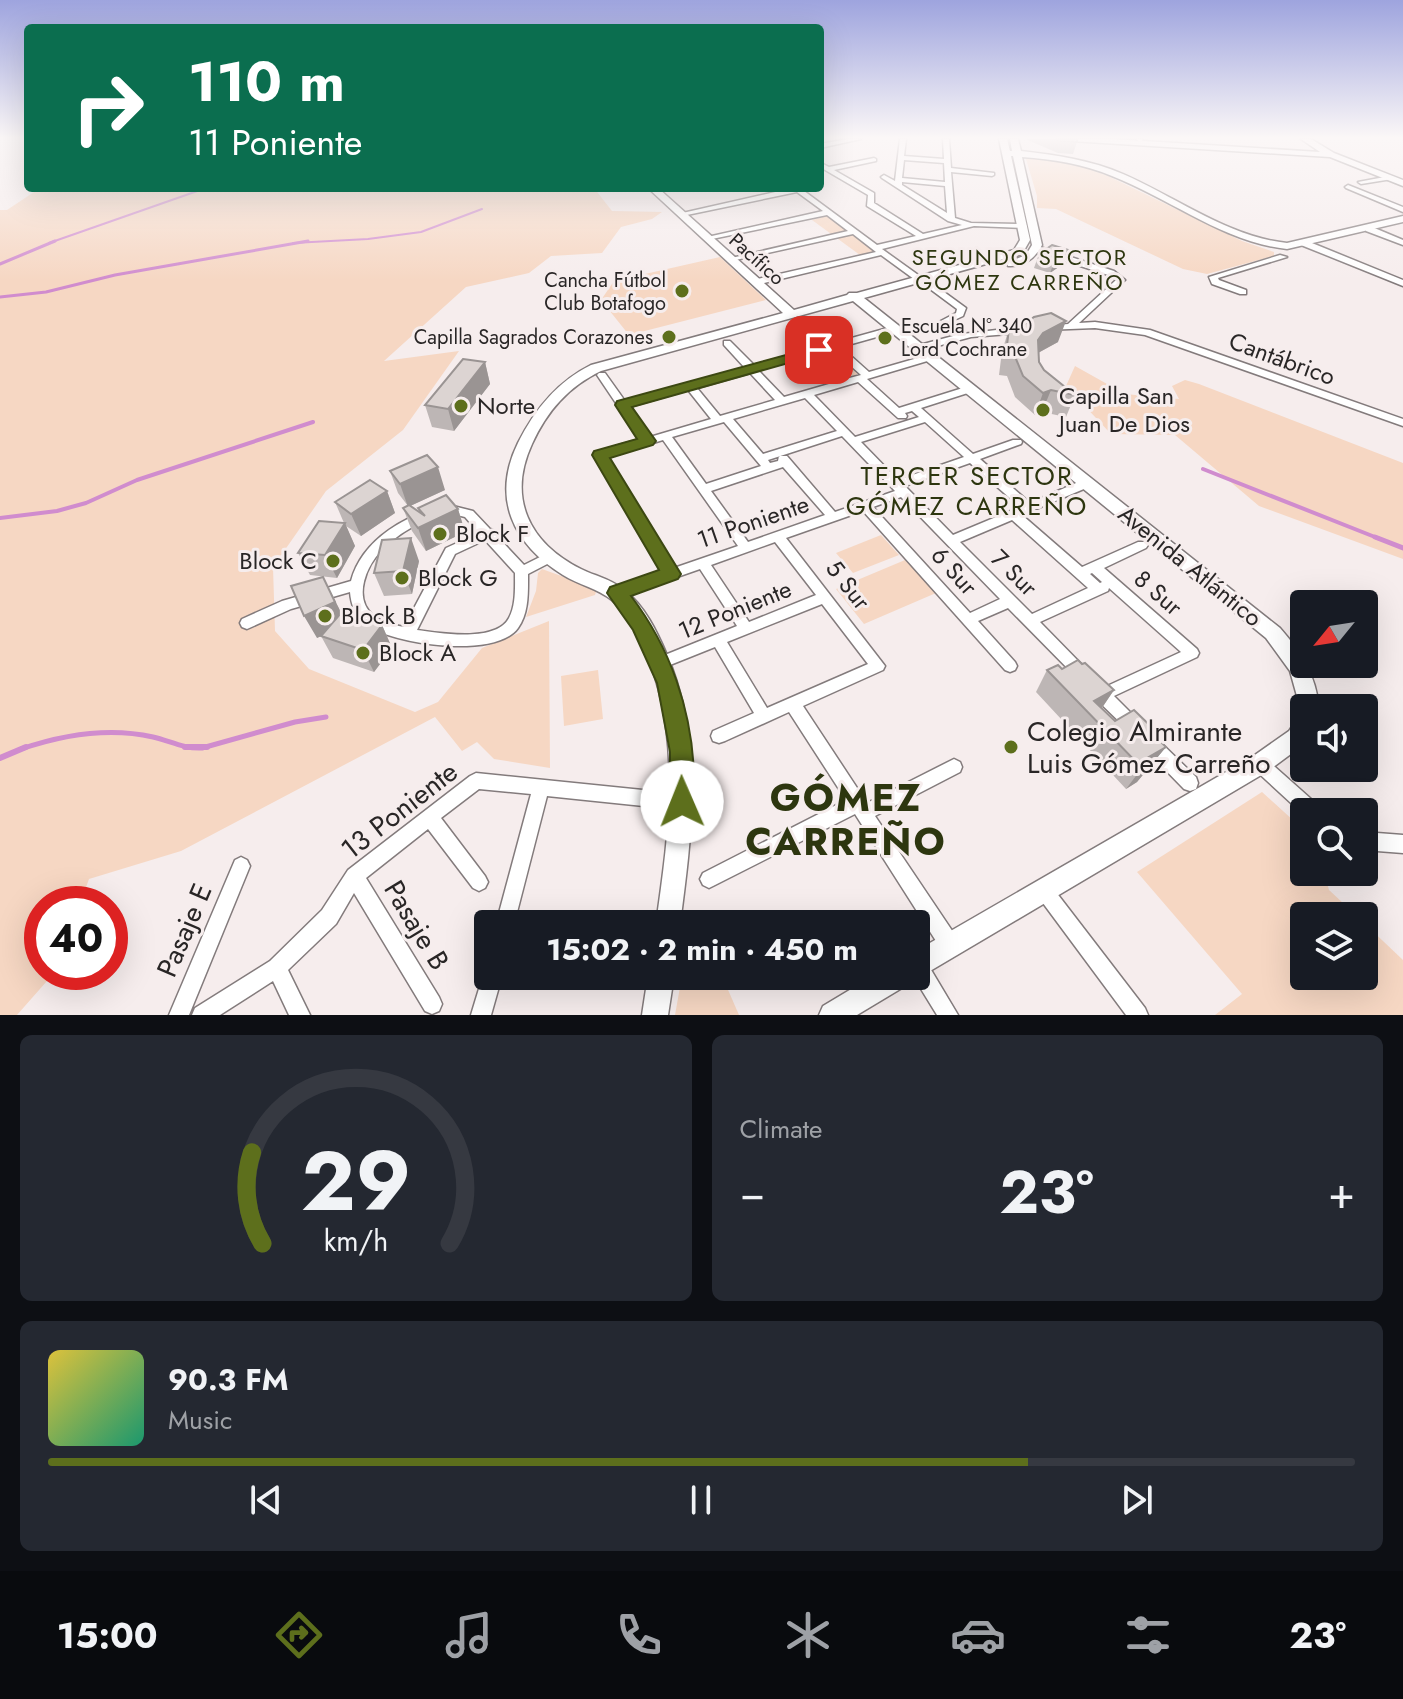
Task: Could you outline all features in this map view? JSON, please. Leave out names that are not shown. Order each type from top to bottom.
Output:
[{"type":"street","points":[[859,186],[872,194],[870,204],[923,237]]},
{"type":"street","points":[[862,188],[870,186]]},
{"type":"street","points":[[900,186],[951,219],[971,224],[1023,226]]},
{"type":"street","points":[[949,186],[951,219]]},
{"type":"street","points":[[923,282],[1014,255],[1025,243],[1017,186]]},
{"type":"street","points":[[1021,186],[1037,249]]},
{"type":"street","points":[[1140,186],[1280,250]]},
{"type":"street","points":[[1348,187],[1403,210]]},
{"type":"street","points":[[657,192],[682,214]]},
{"type":"street","name":"Pacífico","points":[[682,214],[783,192]]},
{"type":"street","points":[[801,192],[825,208],[825,213],[962,308],[963,312],[942,323],[960,337]]},
{"type":"street","points":[[707,238],[825,213]]},
{"type":"street","name":"Pacífico","points":[[682,214],[792,315]]},
{"type":"street","points":[[1243,292],[1215,282],[1213,277],[1280,250],[1403,219]]},
{"type":"street","points":[[756,282],[971,224]]},
{"type":"street","points":[[1369,229],[1403,243]]},
{"type":"street","points":[[731,259],[852,232]]},
{"type":"street","points":[[1304,243],[1403,283]]},
{"type":"street","points":[[670,910],[682,802],[678,725],[660,663],[641,626],[617,593],[550,557],[522,525],[513,502],[512,478],[519,453],[547,403],[559,390],[596,368],[825,306],[1019,262],[1037,249]]},
{"type":"street","points":[[1037,249],[1111,273],[1121,280],[1070,327]]},
{"type":"street","name":"Avenida Atlántico","points":[[857,298],[1273,633],[1300,669],[1306,694]]},
{"type":"street","name":"Cantábrico","points":[[1041,329],[1104,325],[1147,332],[1403,423]]},
{"type":"street","points":[[623,405],[895,329]]},
{"type":"street","points":[[671,574],[600,455],[864,377],[960,337],[1027,330]]},
{"type":"street","name":"Cantábrico","points":[[1147,332],[1200,360]]},
{"type":"street","points":[[727,343],[782,401]]},
{"type":"street","points":[[834,346],[909,423]]},
{"type":"street","points":[[803,354],[836,385]]},
{"type":"street","points":[[602,375],[647,441]]},
{"type":"street","points":[[690,386],[765,463]]},
{"type":"street","points":[[897,412],[970,389]]},
{"type":"street","name":"7 Sur","points":[[807,394],[1190,783]]},
{"type":"street","points":[[914,407],[1026,506]]},
{"type":"street","points":[[704,489],[782,457],[849,436],[926,418]]},
{"type":"street","points":[[666,436],[746,548]]},
{"type":"street","name":"11 Poniente","points":[[617,593],[865,506],[972,458],[1017,442]]},
{"type":"street","points":[[782,457],[833,517]]},
{"type":"street","points":[[951,541],[1015,516],[1026,506],[1087,483]]},
{"type":"street","name":"6 Sur","points":[[865,506],[1010,666]]},
{"type":"street","points":[[449,509],[465,511],[489,533],[522,572],[520,605],[513,625],[503,634],[481,641],[408,633],[372,621],[361,608],[356,585],[362,565],[383,541],[436,512],[449,509]]},
{"type":"street","name":"8 Sur","points":[[1015,516],[1098,589]]},
{"type":"street","points":[[408,633],[450,551],[489,533]]},
{"type":"street","name":"5 Sur","points":[[778,537],[878,666],[792,703]]},
{"type":"street","points":[[1080,573],[1142,545]]},
{"type":"street","points":[[522,572],[550,557]]},
{"type":"street","points":[[703,563],[746,629]]},
{"type":"street","name":"8 Sur","points":[[1094,567],[1192,653],[1102,695]]},
{"type":"street","points":[[1030,621],[1112,583]]},
{"type":"street","points":[[247,623],[287,605],[356,585]]},
{"type":"street","name":"12 Poniente","points":[[660,663],[825,597]]},
{"type":"street","points":[[967,620],[1010,601]]},
{"type":"street","points":[[718,640],[764,716]]},
{"type":"street","points":[[719,736],[792,703],[950,945]]},
{"type":"street","points":[[930,957],[1260,764],[1290,742]]},
{"type":"street","points":[[1260,764],[1298,798]]},
{"type":"street","points":[[709,879],[954,767]]},
{"type":"street","name":"13 Poniente","points":[[202,1015],[277,968],[329,917],[354,876],[476,781],[682,802]]},
{"type":"street","points":[[509,910],[541,787]]},
{"type":"street","points":[[430,817],[479,882]]},
{"type":"street","points":[[1378,842],[1403,844]]},
{"type":"street","name":"Pasaje E","points":[[179,1015],[241,866]]},
{"type":"street","name":"Pasaje B","points":[[354,876],[432,1004]]},
{"type":"street","points":[[1043,889],[1138,1015]]},
{"type":"street","points":[[277,968],[300,1015]]},
{"type":"street","points":[[930,987],[948,1015]]},
{"type":"street","points":[[481,1015],[488,990]]},
{"type":"street","points":[[655,1015],[659,990]]},
{"type":"street","points":[[832,1015],[874,990]]},
{"type":"shaded area","points":[[1034,186],[1129,186],[1242,241],[1274,252],[1274,256],[1207,274],[1183,269],[1056,209],[1037,208]]},
{"type":"shaded area","points":[[34,192],[597,192],[612,211],[662,212],[652,219],[621,227],[602,253],[551,256],[529,273],[466,287],[384,361],[459,351],[403,430],[326,491],[273,567],[275,631],[309,669],[415,712],[438,702],[482,648],[549,621],[550,768],[494,759],[477,742],[462,751],[435,717],[181,851],[89,879],[86,886],[24,886],[24,990],[39,990],[17,1015],[0,1015],[0,210],[7,210]]},
{"type":"shaded area","points":[[827,216],[876,251],[860,255],[812,220]]},
{"type":"shaded area","name":"Cancha Fútbol Club Botafogo","points":[[720,257],[766,300],[629,335],[601,300],[614,281]]},
{"type":"shaded area","points":[[830,348],[858,374],[840,380],[812,354]]},
{"type":"shaded area","points":[[1075,366],[1125,394],[1179,399],[1172,386],[1185,380],[1199,384],[1403,463],[1403,559],[1259,506],[1175,435],[1111,434],[1066,386]]},
{"type":"shaded area","points":[[881,535],[899,555],[853,573],[836,553]]},
{"type":"shaded area","points":[[905,560],[936,593],[864,624],[836,589]]},
{"type":"shaded area","points":[[542,569],[597,589],[595,595],[526,617],[536,591],[538,573]]},
{"type":"shaded area","points":[[598,670],[603,719],[564,726],[561,676]]},
{"type":"shaded area","points":[[1262,792],[1290,817],[1290,886],[1328,886],[1342,902],[1290,902],[1290,990],[1378,990],[1378,936],[1403,960],[1403,1015],[1215,1015],[1242,994],[1137,872]]},
{"type":"shaded area","points":[[679,990],[728,990],[739,1015],[675,1015]]},
{"type":"building","points":[[1052,245],[1068,250],[1055,260],[1039,254]]},
{"type":"building","points":[[1051,313],[1066,321],[1043,333],[1038,340],[1039,362],[1044,370],[1075,395],[1051,390],[1043,393],[1023,376],[1014,354],[1006,353],[1009,329],[1016,331],[1034,317]]},
{"type":"building","points":[[463,359],[485,362],[448,409],[425,405]]},
{"type":"building","points":[[427,455],[438,467],[400,484],[390,471]]},
{"type":"building","points":[[370,480],[387,491],[351,514],[335,502]]},
{"type":"building","points":[[446,495],[458,509],[418,528],[403,508],[409,505],[425,516],[418,508]]},
{"type":"building","points":[[319,521],[345,523],[325,555],[298,553]]},
{"type":"building","points":[[411,538],[403,571],[374,573],[382,540]]},
{"type":"building","points":[[323,577],[335,602],[304,616],[291,586]]},
{"type":"building","points":[[341,613],[382,625],[363,650],[321,636]]},
{"type":"building","points":[[1078,660],[1114,690],[1094,701],[1115,721],[1134,710],[1165,740],[1161,742],[1166,747],[1149,757],[1154,761],[1142,768],[1047,670],[1058,665],[1062,669]]},
{"type":"waterway","points":[[49,243],[195,192]]},
{"type":"waterway","points":[[298,243],[421,232],[482,209]]},
{"type":"waterway","points":[[0,264],[55,241]]},
{"type":"waterway","points":[[298,243],[308,241]]},
{"type":"waterway","points":[[293,243],[298,243]]},
{"type":"waterway","points":[[0,297],[46,292],[115,275],[298,243]]},
{"type":"waterway","points":[[0,518],[57,511],[86,503],[137,480],[313,422]]},
{"type":"waterway","points":[[1203,469],[1380,539]]},
{"type":"waterway","points":[[1375,537],[1403,548]]},
{"type":"waterway","points":[[206,747],[295,722],[326,717]]},
{"type":"waterway","points":[[22,749],[69,736],[103,733],[136,734],[189,747]]},
{"type":"waterway","points":[[22,749],[26,747]]},
{"type":"waterway","points":[[189,747],[206,747]]},
{"type":"waterway","points":[[189,747],[206,747]]},
{"type":"waterway","points":[[0,758],[22,749]]},
{"type":"place","name":"Cancha Fútbol Club Botafogo","points":[[682,291]]},
{"type":"place","name":"Capilla Sagrados Corazones","points":[[669,337]]},
{"type":"place","name":"Escuela N° 340 Lord Cochrane","points":[[885,338]]},
{"type":"place","name":"Norte","points":[[461,406]]},
{"type":"place","name":"Capilla San Juan De Dios","points":[[1043,410]]},
{"type":"place","name":"Block F","points":[[440,534]]},
{"type":"place","name":"Block C","points":[[333,561]]},
{"type":"place","name":"Block G","points":[[402,578]]},
{"type":"place","name":"Block B","points":[[325,616]]},
{"type":"place","name":"Block A","points":[[363,653]]},
{"type":"place","name":"Colegio Almirante Luis Gómez Carreño","points":[[1011,747]]},
{"type":"district","name":"SEGUNDO SECTOR GÓMEZ CARREÑO","points":[[1020,270]]},
{"type":"district","name":"TERCER SECTOR GÓMEZ CARREÑO","points":[[967,491]]},
{"type":"district","name":"GÓMEZ CARREÑO","points":[[846,820]]},
{"type":"route","points":[[682,802],[682,752],[668,683],[652,644],[617,593],[671,574],[600,455],[647,441],[623,405],[819,350]]}]
